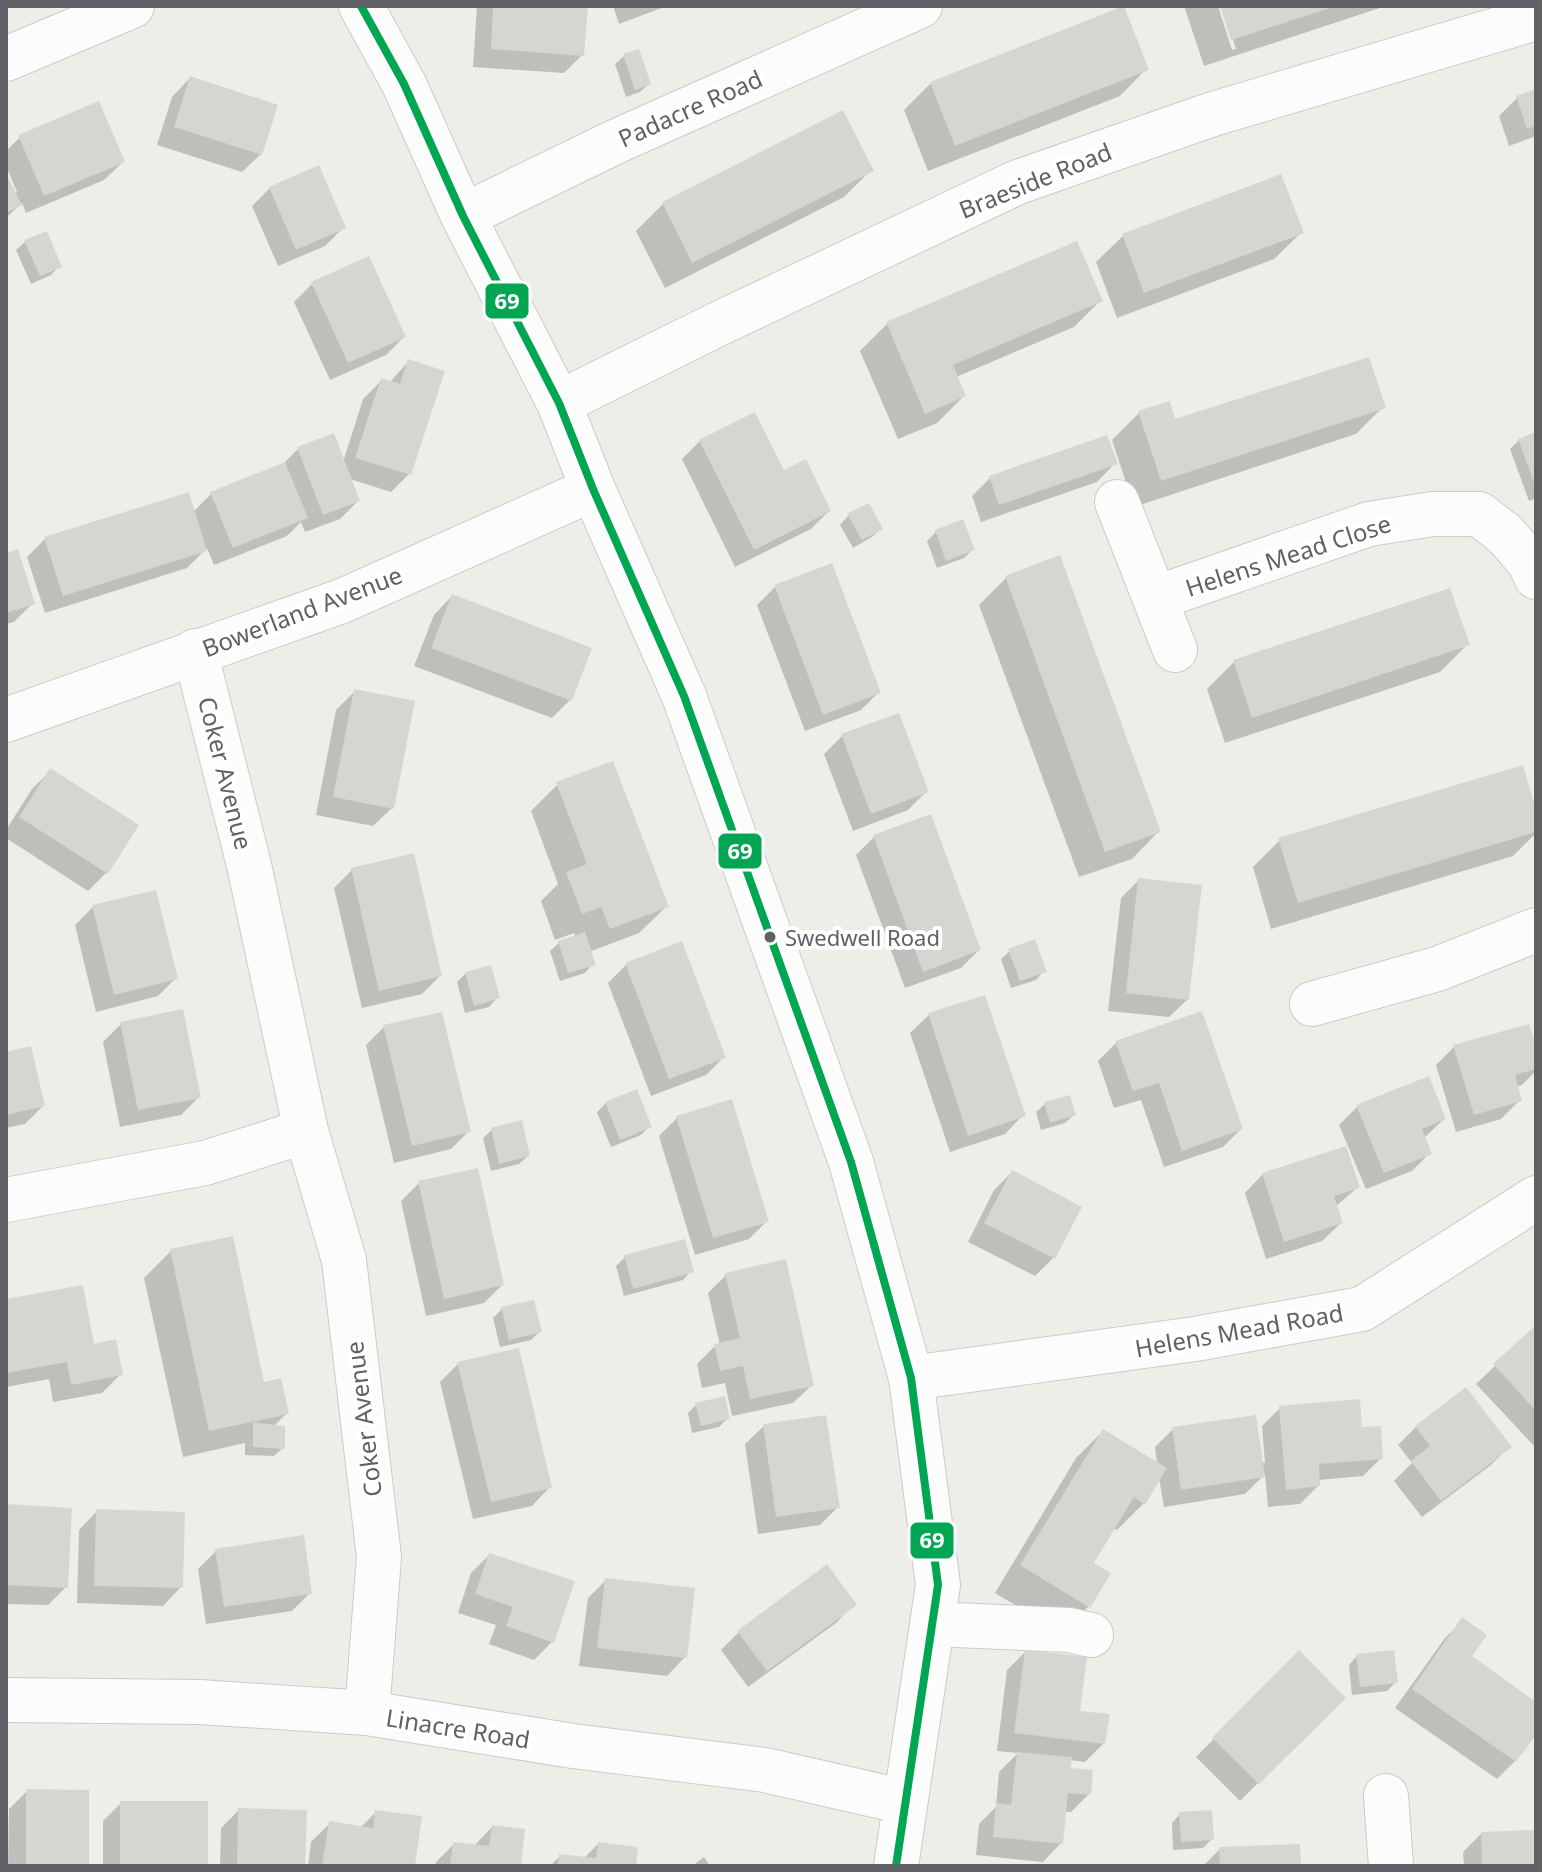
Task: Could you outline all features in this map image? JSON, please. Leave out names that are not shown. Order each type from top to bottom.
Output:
[{"type":"street","points":[[6,59],[132,6]]},
{"type":"street","points":[[361,6],[404,84],[463,216],[559,403],[593,489],[684,696],[851,1162],[911,1378],[938,1585],[896,1866]]},
{"type":"street","name":"Padacre Road","points":[[463,216],[617,141],[920,6]]},
{"type":"street","name":"Braeside Road","points":[[559,403],[1018,182],[1213,114],[1536,18]]},
{"type":"street","name":"Bowerland Avenue","points":[[6,720],[342,601],[593,489]]},
{"type":"street","name":"Helens Mead Close","points":[[1117,502],[1175,650]]},
{"type":"street","name":"Helens Mead Close","points":[[1156,598],[1369,524],[1433,514],[1479,514],[1505,534],[1530,563],[1536,577]]},
{"type":"street","name":"Coker Avenue","points":[[195,651],[249,865],[306,1131],[344,1260],[379,1557],[367,1713]]},
{"type":"street","points":[[1312,1004],[1437,969],[1536,930]]},
{"type":"street","points":[[6,1200],[205,1163],[306,1131]]},
{"type":"street","name":"Helens Mead Road","points":[[911,1378],[1180,1341],[1362,1309],[1536,1198]]},
{"type":"street","points":[[932,1624],[1069,1630],[1091,1635]]},
{"type":"street","name":"Linacre Road","points":[[6,1700],[200,1702],[367,1713],[573,1746],[765,1770],[905,1802]]},
{"type":"street","points":[[1386,1796],[1391,1866]]},
{"type":"building","points":[[493,6],[588,6],[584,56],[491,49]]},
{"type":"building","points":[[1124,6],[1149,70],[955,146],[930,82]]},
{"type":"building","points":[[1220,6],[1333,6],[1333,7],[1231,40]]},
{"type":"building","points":[[639,49],[651,84],[635,90],[623,54]]},
{"type":"building","points":[[190,76],[278,105],[262,155],[174,127]]},
{"type":"building","points":[[1536,89],[1536,126],[1527,129],[1516,96]]},
{"type":"building","points":[[99,101],[125,162],[44,196],[18,135]]},
{"type":"building","points":[[843,110],[874,171],[692,263],[662,202]]},
{"type":"building","points":[[319,165],[346,228],[296,250],[269,187]]},
{"type":"building","points":[[6,174],[22,205],[6,213]]},
{"type":"building","points":[[1281,174],[1304,233],[1144,293],[1122,234]]},
{"type":"building","points":[[47,231],[62,267],[40,276],[24,240]]},
{"type":"building","points":[[1077,241],[1103,301],[953,365],[966,396],[925,414],[886,322]]},
{"type":"building","points":[[369,256],[406,337],[348,363],[311,282]]},
{"type":"building","points":[[1369,357],[1386,408],[1161,481],[1138,411],[1170,401],[1175,419]]},
{"type":"building","points":[[408,359],[445,371],[411,475],[355,458],[381,378],[400,384]]},
{"type":"building","points":[[755,412],[784,470],[806,459],[831,511],[754,550],[699,440]]},
{"type":"building","points":[[1536,432],[1536,488],[1518,439]]},
{"type":"building","points":[[334,433],[360,501],[323,515],[297,447]]},
{"type":"building","points":[[1107,435],[1118,464],[999,505],[989,476]]},
{"type":"building","points":[[285,462],[308,518],[233,548],[210,492]]},
{"type":"building","points":[[189,492],[207,551],[63,596],[44,537]]},
{"type":"building","points":[[869,503],[883,529],[862,540],[847,514]]},
{"type":"building","points":[[963,519],[975,550],[946,561],[935,530]]},
{"type":"building","points":[[18,549],[35,604],[6,613],[6,553]]},
{"type":"building","points":[[1060,555],[1161,832],[1105,852],[1005,576]]},
{"type":"building","points":[[832,563],[881,693],[823,715],[774,585]]},
{"type":"building","points":[[1450,588],[1470,645],[1252,718],[1233,660]]},
{"type":"building","points":[[452,594],[592,648],[572,701],[431,648]]},
{"type":"building","points":[[354,689],[415,701],[394,809],[333,797]]},
{"type":"building","points":[[899,713],[929,792],[871,814],[841,734]]},
{"type":"building","points":[[613,761],[669,907],[610,929],[601,907],[582,914],[566,872],[587,864],[556,782]]},
{"type":"building","points":[[1523,765],[1536,810],[1536,832],[1298,903],[1278,838]]},
{"type":"building","points":[[50,768],[139,825],[108,874],[19,817]]},
{"type":"building","points":[[931,814],[981,950],[923,972],[873,835]]},
{"type":"building","points":[[414,853],[442,976],[379,991],[351,868]]},
{"type":"building","points":[[1138,878],[1202,885],[1189,1000],[1126,993]]},
{"type":"building","points":[[156,890],[178,979],[114,995],[92,905]]},
{"type":"building","points":[[585,932],[596,965],[568,973],[558,941]]},
{"type":"building","points":[[1035,939],[1047,972],[1020,981],[1008,949]]},
{"type":"building","points":[[682,941],[726,1058],[669,1079],[625,963]]},
{"type":"building","points":[[491,965],[500,998],[474,1006],[465,972]]},
{"type":"building","points":[[985,995],[1026,1116],[968,1136],[928,1013]]},
{"type":"building","points":[[183,1009],[201,1098],[138,1110],[120,1022]]},
{"type":"building","points":[[1202,1011],[1243,1129],[1182,1151],[1159,1083],[1133,1091],[1115,1041]]},
{"type":"building","points":[[442,1012],[471,1132],[412,1146],[383,1025]]},
{"type":"building","points":[[1529,1024],[1536,1047],[1536,1069],[1515,1075],[1522,1101],[1474,1115],[1453,1045]]},
{"type":"building","points":[[31,1046],[45,1106],[6,1115],[6,1052]]},
{"type":"building","points":[[1429,1076],[1446,1119],[1422,1129],[1432,1154],[1384,1173],[1356,1105]]},
{"type":"building","points":[[637,1089],[652,1127],[620,1140],[605,1102]]},
{"type":"building","points":[[1070,1095],[1076,1115],[1050,1123],[1044,1102]]},
{"type":"building","points":[[732,1099],[769,1222],[713,1238],[676,1116]]},
{"type":"building","points":[[522,1120],[530,1156],[499,1164],[491,1128]]},
{"type":"building","points":[[1346,1146],[1360,1188],[1334,1196],[1343,1223],[1284,1242],[1262,1173]]},
{"type":"building","points":[[478,1168],[504,1285],[444,1299],[418,1181]]},
{"type":"building","points":[[1012,1170],[1082,1207],[1055,1259],[984,1223]]},
{"type":"building","points":[[233,1236],[264,1382],[281,1378],[289,1414],[209,1431],[170,1249]]},
{"type":"building","points":[[685,1239],[694,1272],[633,1289],[624,1255]]},
{"type":"building","points":[[786,1259],[814,1386],[750,1399],[743,1366],[720,1371],[714,1344],[740,1338],[725,1273]]},
{"type":"building","points":[[83,1285],[94,1344],[116,1339],[123,1375],[71,1385],[67,1362],[6,1373],[6,1299]]},
{"type":"building","points":[[534,1300],[542,1332],[509,1340],[501,1307]]},
{"type":"building","points":[[1536,1325],[1536,1411],[1493,1364]]},
{"type":"building","points":[[519,1348],[552,1488],[491,1502],[457,1362]]},
{"type":"building","points":[[1466,1387],[1512,1447],[1441,1501],[1411,1461],[1430,1446],[1415,1426]]},
{"type":"building","points":[[725,1396],[730,1419],[701,1426],[695,1403]]},
{"type":"building","points":[[1360,1399],[1362,1427],[1381,1426],[1383,1459],[1319,1464],[1320,1486],[1286,1490],[1279,1406]]},
{"type":"building","points":[[826,1415],[840,1508],[776,1517],[763,1424]]},
{"type":"building","points":[[1256,1415],[1265,1477],[1181,1490],[1172,1427]]},
{"type":"building","points":[[253,1422],[285,1426],[285,1449],[253,1447]]},
{"type":"building","points":[[1103,1429],[1167,1468],[1145,1505],[1134,1497],[1094,1563],[1111,1573],[1090,1608],[1020,1565]]},
{"type":"building","points":[[6,1504],[72,1508],[68,1588],[6,1585]]},
{"type":"building","points":[[96,1509],[185,1512],[183,1588],[94,1586]]},
{"type":"building","points":[[304,1535],[312,1594],[224,1607],[215,1549]]},
{"type":"building","points":[[489,1553],[575,1581],[554,1643],[506,1626],[513,1607],[475,1594]]},
{"type":"building","points":[[827,1564],[857,1605],[767,1671],[737,1631]]},
{"type":"building","points":[[605,1578],[695,1588],[687,1658],[597,1648]]},
{"type":"building","points":[[1462,1617],[1487,1635],[1472,1656],[1536,1702],[1536,1735],[1516,1762],[1412,1689]]},
{"type":"building","points":[[1025,1650],[1087,1657],[1080,1711],[1110,1714],[1105,1744],[1014,1733]]},
{"type":"building","points":[[1299,1650],[1346,1698],[1259,1784],[1212,1738]]},
{"type":"building","points":[[1394,1650],[1398,1683],[1360,1687],[1356,1654]]},
{"type":"building","points":[[1017,1752],[1072,1757],[1071,1768],[1093,1770],[1091,1795],[1068,1793],[1063,1844],[993,1837],[996,1803],[1011,1805]]},
{"type":"building","points":[[26,1789],[89,1790],[89,1866],[26,1866]]},
{"type":"building","points":[[120,1801],[208,1801],[208,1866],[120,1866]]},
{"type":"building","points":[[238,1808],[307,1810],[305,1866],[237,1866]]},
{"type":"building","points":[[375,1810],[422,1816],[415,1866],[322,1866],[329,1821],[373,1828]]},
{"type":"building","points":[[1212,1810],[1214,1840],[1181,1842],[1179,1812]]},
{"type":"building","points":[[492,1825],[525,1829],[521,1866],[450,1866],[453,1842],[489,1846]]},
{"type":"building","points":[[1536,1830],[1536,1866],[1482,1866],[1481,1832]]},
{"type":"building","points":[[598,1842],[638,1847],[636,1866],[558,1866],[559,1854],[596,1858]]},
{"type":"building","points":[[1300,1844],[1301,1866],[1220,1866],[1219,1847]]},
{"type":"transit line","name":"69","points":[[361,6],[404,84],[463,216],[559,403],[593,489],[684,696],[851,1162],[911,1378],[938,1585],[896,1866]]},
{"type":"place","name":"Swedwell Road","points":[[770,937]]}]
